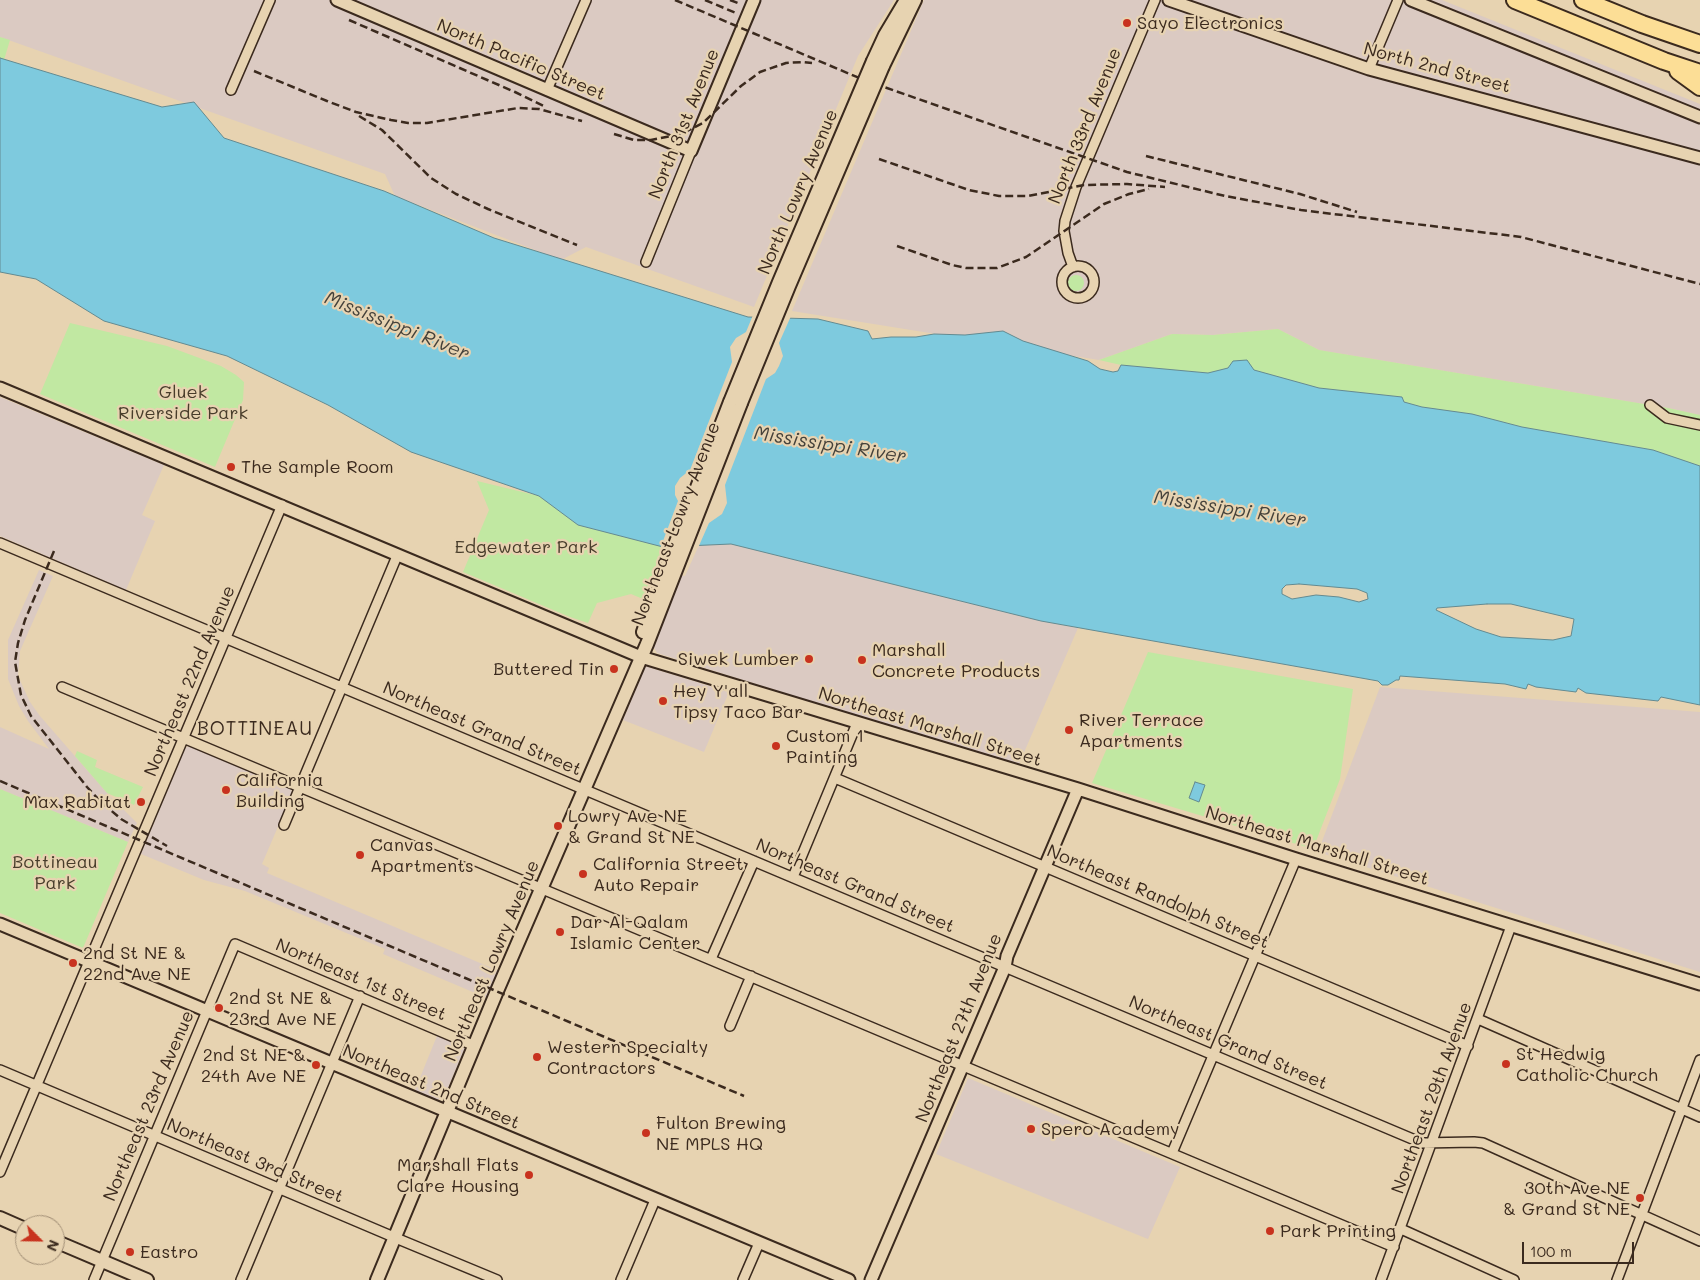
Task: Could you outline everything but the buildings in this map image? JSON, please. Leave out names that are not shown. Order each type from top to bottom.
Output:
[{"type":"highway","points":[[1515,0],[1664,61],[1700,73]]},
{"type":"highway","points":[[1583,0],[1642,24],[1700,44]]},
{"type":"highway","points":[[1642,24],[1700,39]]},
{"type":"highway","points":[[1664,61],[1700,87]]},
{"type":"main road","name":"North Lowry Avenue","points":[[878,63],[885,35],[906,0]]},
{"type":"main road","name":"North Lowry Avenue","points":[[736,402],[779,282],[878,63],[915,0]]},
{"type":"main road","name":"Northeast Lowry Avenue","points":[[377,1280],[474,1046],[641,657],[671,570],[736,402]]},
{"type":"main road","points":[[0,1218],[15,1225]]},
{"type":"main road","points":[[65,1246],[147,1280]]},
{"type":"street","points":[[231,90],[270,0]]},
{"type":"street","name":"North Pacific Street","points":[[337,0],[691,151]]},
{"type":"street","points":[[547,90],[586,0]]},
{"type":"street","name":"North 31st Avenue","points":[[646,262],[754,0]]},
{"type":"street","name":"North 33rd Avenue","points":[[1074,267],[1068,253],[1064,231],[1065,220],[1074,192],[1155,0]]},
{"type":"street","name":"North 2nd Street","points":[[1169,0],[1369,69],[1700,158]]},
{"type":"street","points":[[1369,69],[1398,0]]},
{"type":"street","points":[[1411,0],[1700,116]]},
{"type":"street","name":"Northeast Marshall Street","points":[[0,388],[641,657],[1078,789],[1296,859],[1700,984]]},
{"type":"street","points":[[1650,405],[1667,418],[1700,425]]},
{"type":"street","name":"Northeast 22nd Avenue","points":[[0,1172],[282,505]]},
{"type":"street","name":"Northeast Grand Street","points":[[0,543],[584,790],[594,792],[1422,1143],[1474,1142],[1483,1144],[1700,1241]]},
{"type":"street","points":[[284,825],[398,556]]},
{"type":"street","points":[[62,687],[1394,1247]]},
{"type":"street","points":[[793,877],[857,723]]},
{"type":"street","name":"Northeast Randolph Street","points":[[835,778],[1468,1046]]},
{"type":"street","name":"Northeast 27th Avenue","points":[[872,1280],[1005,967],[1007,956],[1078,789]]},
{"type":"street","points":[[1172,1153],[1296,859]]},
{"type":"street","points":[[711,959],[754,861]]},
{"type":"street","name":"Northeast 2nd Street","points":[[0,924],[849,1280]]},
{"type":"street","name":"Northeast 29th Avenue","points":[[1381,1280],[1433,1143],[1511,926]]},
{"type":"street","name":"Northeast 1st Street","points":[[234,944],[474,1046]]},
{"type":"street","name":"Northeast 23rd Avenue","points":[[94,1280],[234,944]]},
{"type":"street","points":[[730,1026],[751,976]]},
{"type":"street","points":[[241,1280],[360,996]]},
{"type":"street","points":[[1478,1019],[1700,1117]]},
{"type":"street","points":[[1618,1280],[1700,1060]]},
{"type":"street","name":"Northeast 3rd Street","points":[[0,1070],[497,1280]]},
{"type":"street","points":[[621,1280],[655,1200]]},
{"type":"street","points":[[1401,1229],[1514,1280]]},
{"type":"street","points":[[743,1280],[758,1243]]},
{"type":"shaded area","points":[[0,0],[894,0],[858,56],[754,307],[586,247],[561,260],[395,196],[385,174],[0,37]]},
{"type":"shaded area","points":[[924,0],[1442,0],[1700,104],[1700,415],[1668,408],[1319,350],[1278,329],[1213,335],[1172,334],[1099,360],[792,311]]},
{"type":"shaded area","points":[[0,397],[164,465],[142,515],[155,521],[126,590],[0,536]]},
{"type":"shaded area","points":[[731,544],[1041,621],[1078,628],[1019,764],[657,653],[653,646],[679,575],[685,576],[699,545]]},
{"type":"shaded area","points":[[39,570],[53,576],[20,651],[18,676],[30,702],[40,716],[107,793],[137,823],[128,842],[0,789],[0,727],[49,749],[19,706],[8,679],[8,640]]},
{"type":"shaded area","points":[[645,666],[729,692],[704,752],[623,720]]},
{"type":"shaded area","points":[[1380,687],[1700,712],[1700,972],[1318,852]]},
{"type":"shaded area","points":[[191,745],[291,788],[292,794],[262,864],[269,868],[267,873],[499,971],[487,998],[383,954],[385,949],[245,891],[204,880],[141,854],[185,748]]},
{"type":"shaded area","points":[[439,1031],[467,1043],[444,1097],[437,1100],[415,1090]]},
{"type":"shaded area","points":[[968,1078],[1180,1167],[1148,1239],[936,1154]]},
{"type":"green space","points":[[0,37],[10,40],[4,60],[0,58]]},
{"type":"green space","points":[[1076,275],[1084,283],[1076,291],[1068,283]]},
{"type":"green space","name":"Gluek Riverside Park","points":[[70,323],[167,346],[221,366],[244,382],[243,400],[215,467],[40,394]]},
{"type":"green space","points":[[1278,329],[1319,350],[1668,408],[1700,415],[1700,466],[1653,450],[1522,427],[1472,414],[1422,407],[1404,402],[1402,397],[1319,388],[1253,370],[1228,368],[1208,373],[1121,365],[1099,360],[1172,334],[1213,335]]},
{"type":"green space","name":"Edgewater Park","points":[[477,481],[539,496],[578,525],[663,547],[643,599],[631,594],[597,603],[588,623],[463,572],[489,510]]},
{"type":"green space","points":[[1148,652],[1353,689],[1340,779],[1313,849],[1092,783]]},
{"type":"green space","points":[[77,751],[97,760],[95,767],[143,787],[134,805],[107,793],[75,756]]},
{"type":"green space","name":"Bottineau Park","points":[[0,789],[128,842],[83,948],[0,913]]},
{"type":"water","name":"Mississippi River","points":[[0,58],[162,107],[194,102],[224,138],[384,191],[494,238],[748,317],[818,319],[868,331],[872,339],[916,337],[934,334],[965,335],[1003,331],[1023,341],[1088,361],[1100,369],[1113,372],[1118,371],[1121,365],[1208,373],[1228,368],[1233,361],[1247,360],[1254,370],[1319,388],[1402,397],[1404,402],[1422,407],[1472,414],[1522,427],[1653,450],[1700,466],[1700,705],[1661,697],[1658,701],[1586,693],[1578,688],[1576,692],[1536,687],[1528,684],[1526,689],[1505,684],[1400,676],[1399,680],[1388,685],[1382,685],[1378,681],[1041,621],[731,544],[663,547],[578,525],[539,496],[411,452],[328,405],[227,356],[104,321],[36,279],[0,272]],"holes":[[[1299,584],[1357,589],[1367,593],[1368,599],[1359,602],[1339,597],[1316,595],[1292,599],[1282,594],[1282,589],[1286,585]],[[1511,604],[1574,619],[1571,636],[1553,640],[1501,637],[1476,629],[1436,610],[1437,608]]]},
{"type":"water","points":[[1195,782],[1205,785],[1199,802],[1189,798]]},
{"type":"pier","points":[[753,315],[791,316],[779,343],[783,356],[775,373],[766,379],[725,485],[727,503],[722,514],[709,523],[698,548],[660,549],[678,501],[675,495],[675,486],[680,478],[690,470],[732,362],[730,347],[736,338],[746,332]]},
{"type":"railway","points":[[675,0],[864,80],[1127,172],[1225,196],[1301,210],[1521,237],[1700,284]]},
{"type":"railway","points":[[705,0],[736,13]]},
{"type":"railway","points":[[730,0],[738,3]]},
{"type":"railway","points":[[349,20],[544,106]]},
{"type":"railway","points":[[614,134],[634,140],[651,140],[681,134],[703,123],[741,86],[760,72],[786,63],[812,63]]},
{"type":"railway","points":[[254,71],[356,112],[408,123],[427,123],[518,108],[539,109],[582,121]]},
{"type":"railway","points":[[359,116],[382,130],[431,178],[456,194],[577,245]]},
{"type":"railway","points":[[1146,156],[1300,194],[1357,212]]},
{"type":"railway","points":[[879,159],[969,190],[999,196],[1028,196],[1084,185],[1127,184],[1165,187]]},
{"type":"railway","points":[[897,246],[952,265],[966,268],[997,268],[1026,257],[1104,204],[1129,194],[1149,189]]},
{"type":"railway","points":[[54,551],[25,620],[18,643],[15,662],[21,695],[31,716],[100,801],[121,819],[167,846]]},
{"type":"railway","points":[[0,781],[744,1096]]},
{"type":"place","name":"Sayo Electronics","points":[[1127,23]]},
{"type":"place","name":"The Sample Room","points":[[231,467]]},
{"type":"place","name":"Siwek Lumber","points":[[809,659]]},
{"type":"place","name":"Marshall Concrete Products","points":[[862,660]]},
{"type":"place","name":"Buttered Tin","points":[[614,669]]},
{"type":"place","name":"Hey Y'all Tipsy Taco Bar","points":[[663,701]]},
{"type":"place","name":"River Terrace Apartments","points":[[1069,730]]},
{"type":"place","name":"Custom 1 Painting","points":[[776,746]]},
{"type":"place","name":"California Building","points":[[226,790]]},
{"type":"place","name":"Max Rabitat","points":[[141,802]]},
{"type":"place","name":"Lowry Ave NE & Grand St NE","points":[[558,826]]},
{"type":"place","name":"Canvas Apartments","points":[[360,855]]},
{"type":"place","name":"California Street Auto Repair","points":[[583,874]]},
{"type":"place","name":"Dar Al-Qalam Islamic Center","points":[[560,932]]},
{"type":"place","name":"2nd St NE & 22nd Ave NE","points":[[73,963]]},
{"type":"place","name":"2nd St NE & 23rd Ave NE","points":[[219,1008]]},
{"type":"place","name":"Western Specialty Contractors","points":[[537,1057]]},
{"type":"place","name":"St Hedwig Catholic Church","points":[[1506,1064]]},
{"type":"place","name":"2nd St NE & 24th Ave NE","points":[[316,1065]]},
{"type":"place","name":"Spero Academy","points":[[1031,1129]]},
{"type":"place","name":"Fulton Brewing NE MPLS HQ","points":[[646,1133]]},
{"type":"place","name":"Marshall Flats Clare Housing","points":[[529,1175]]},
{"type":"place","name":"30th Ave NE & Grand St NE","points":[[1640,1198]]},
{"type":"place","name":"Park Printing","points":[[1270,1231]]},
{"type":"place","name":"Eastro","points":[[130,1252]]},
{"type":"district","name":"BOTTINEAU","points":[[255,729]]}]
